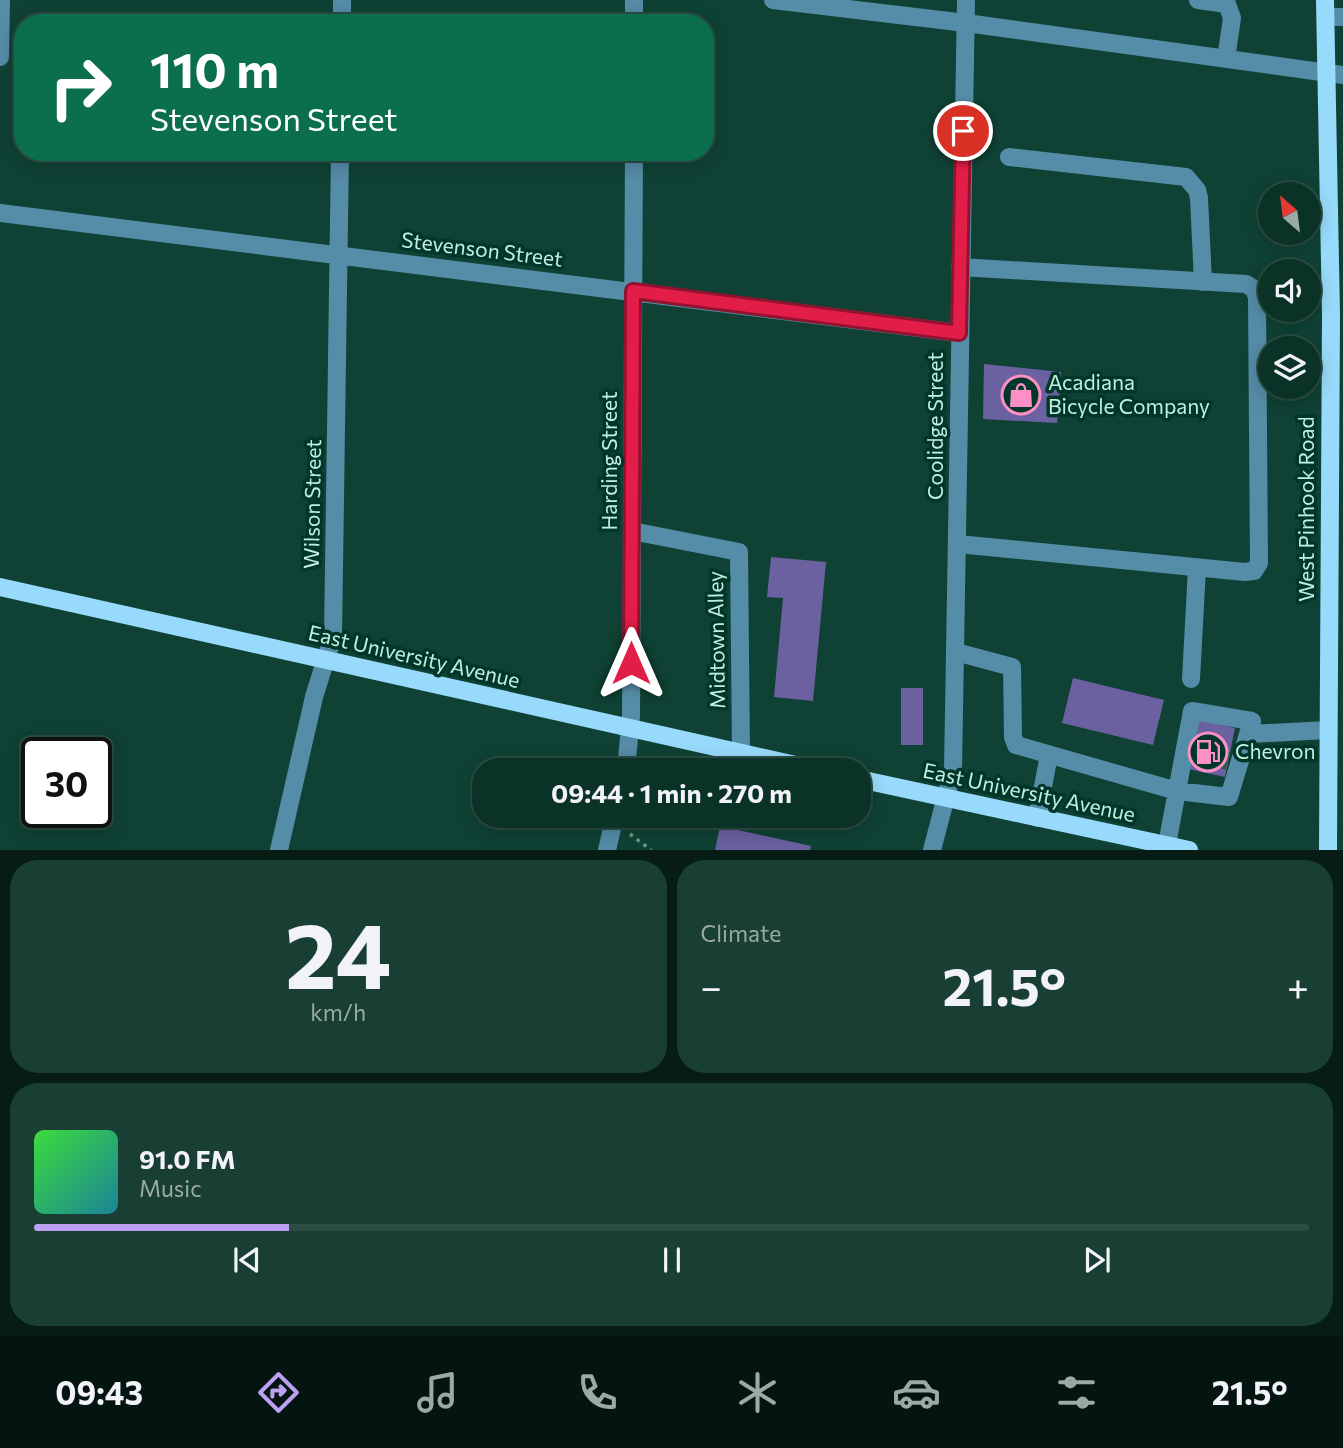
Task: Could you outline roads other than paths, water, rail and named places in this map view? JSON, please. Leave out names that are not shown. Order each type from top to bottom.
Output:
[{"type":"main road","name":"West Pinhook Road","points":[[1328,849],[1335,74],[1331,11]]},
{"type":"main road","name":"East University Avenue","points":[[0,587],[764,758]]},
{"type":"main road","name":"East University Avenue","points":[[871,782],[1189,849]]},
{"type":"main road","points":[[1116,835],[1130,849]]},
{"type":"street","points":[[0,57],[1,0]]},
{"type":"street","points":[[773,0],[966,23],[1335,74]]},
{"type":"street","name":"Coolidge Street","points":[[932,849],[953,770],[966,0]]},
{"type":"street","points":[[1198,0],[1227,4],[1232,18],[1226,59]]},
{"type":"street","points":[[1009,157],[1186,177],[1197,190],[1199,198],[1203,282]]},
{"type":"street","name":"Wilson Street","points":[[279,849],[314,697],[335,621],[340,161]]},
{"type":"street","name":"Harding Street","points":[[627,758],[630,729],[634,161]]},
{"type":"street","name":"Stevenson Street","points":[[0,213],[959,333]]},
{"type":"street","points":[[958,544],[1245,572],[1254,571],[1259,563],[1257,297],[1254,289],[1246,284],[960,267]]},
{"type":"street","name":"Midtown Alley","points":[[632,531],[739,552],[741,753]]},
{"type":"street","points":[[1191,679],[1196,568]]},
{"type":"street","points":[[956,652],[1012,667],[1013,737],[1016,745],[1177,791],[1229,797],[1233,762],[1252,721],[1192,711],[1189,751],[1177,791],[1167,845]]},
{"type":"street","points":[[1248,734],[1328,730]]},
{"type":"street","points":[[1037,818],[1049,755]]},
{"type":"street","points":[[607,849],[612,828]]},
{"type":"tunnel","points":[[1192,751],[1228,761]]},
{"type":"place","name":"Acadiana Bicycle Company","points":[[1021,395]]},
{"type":"place","name":"Chevron","points":[[1208,752]]}]
